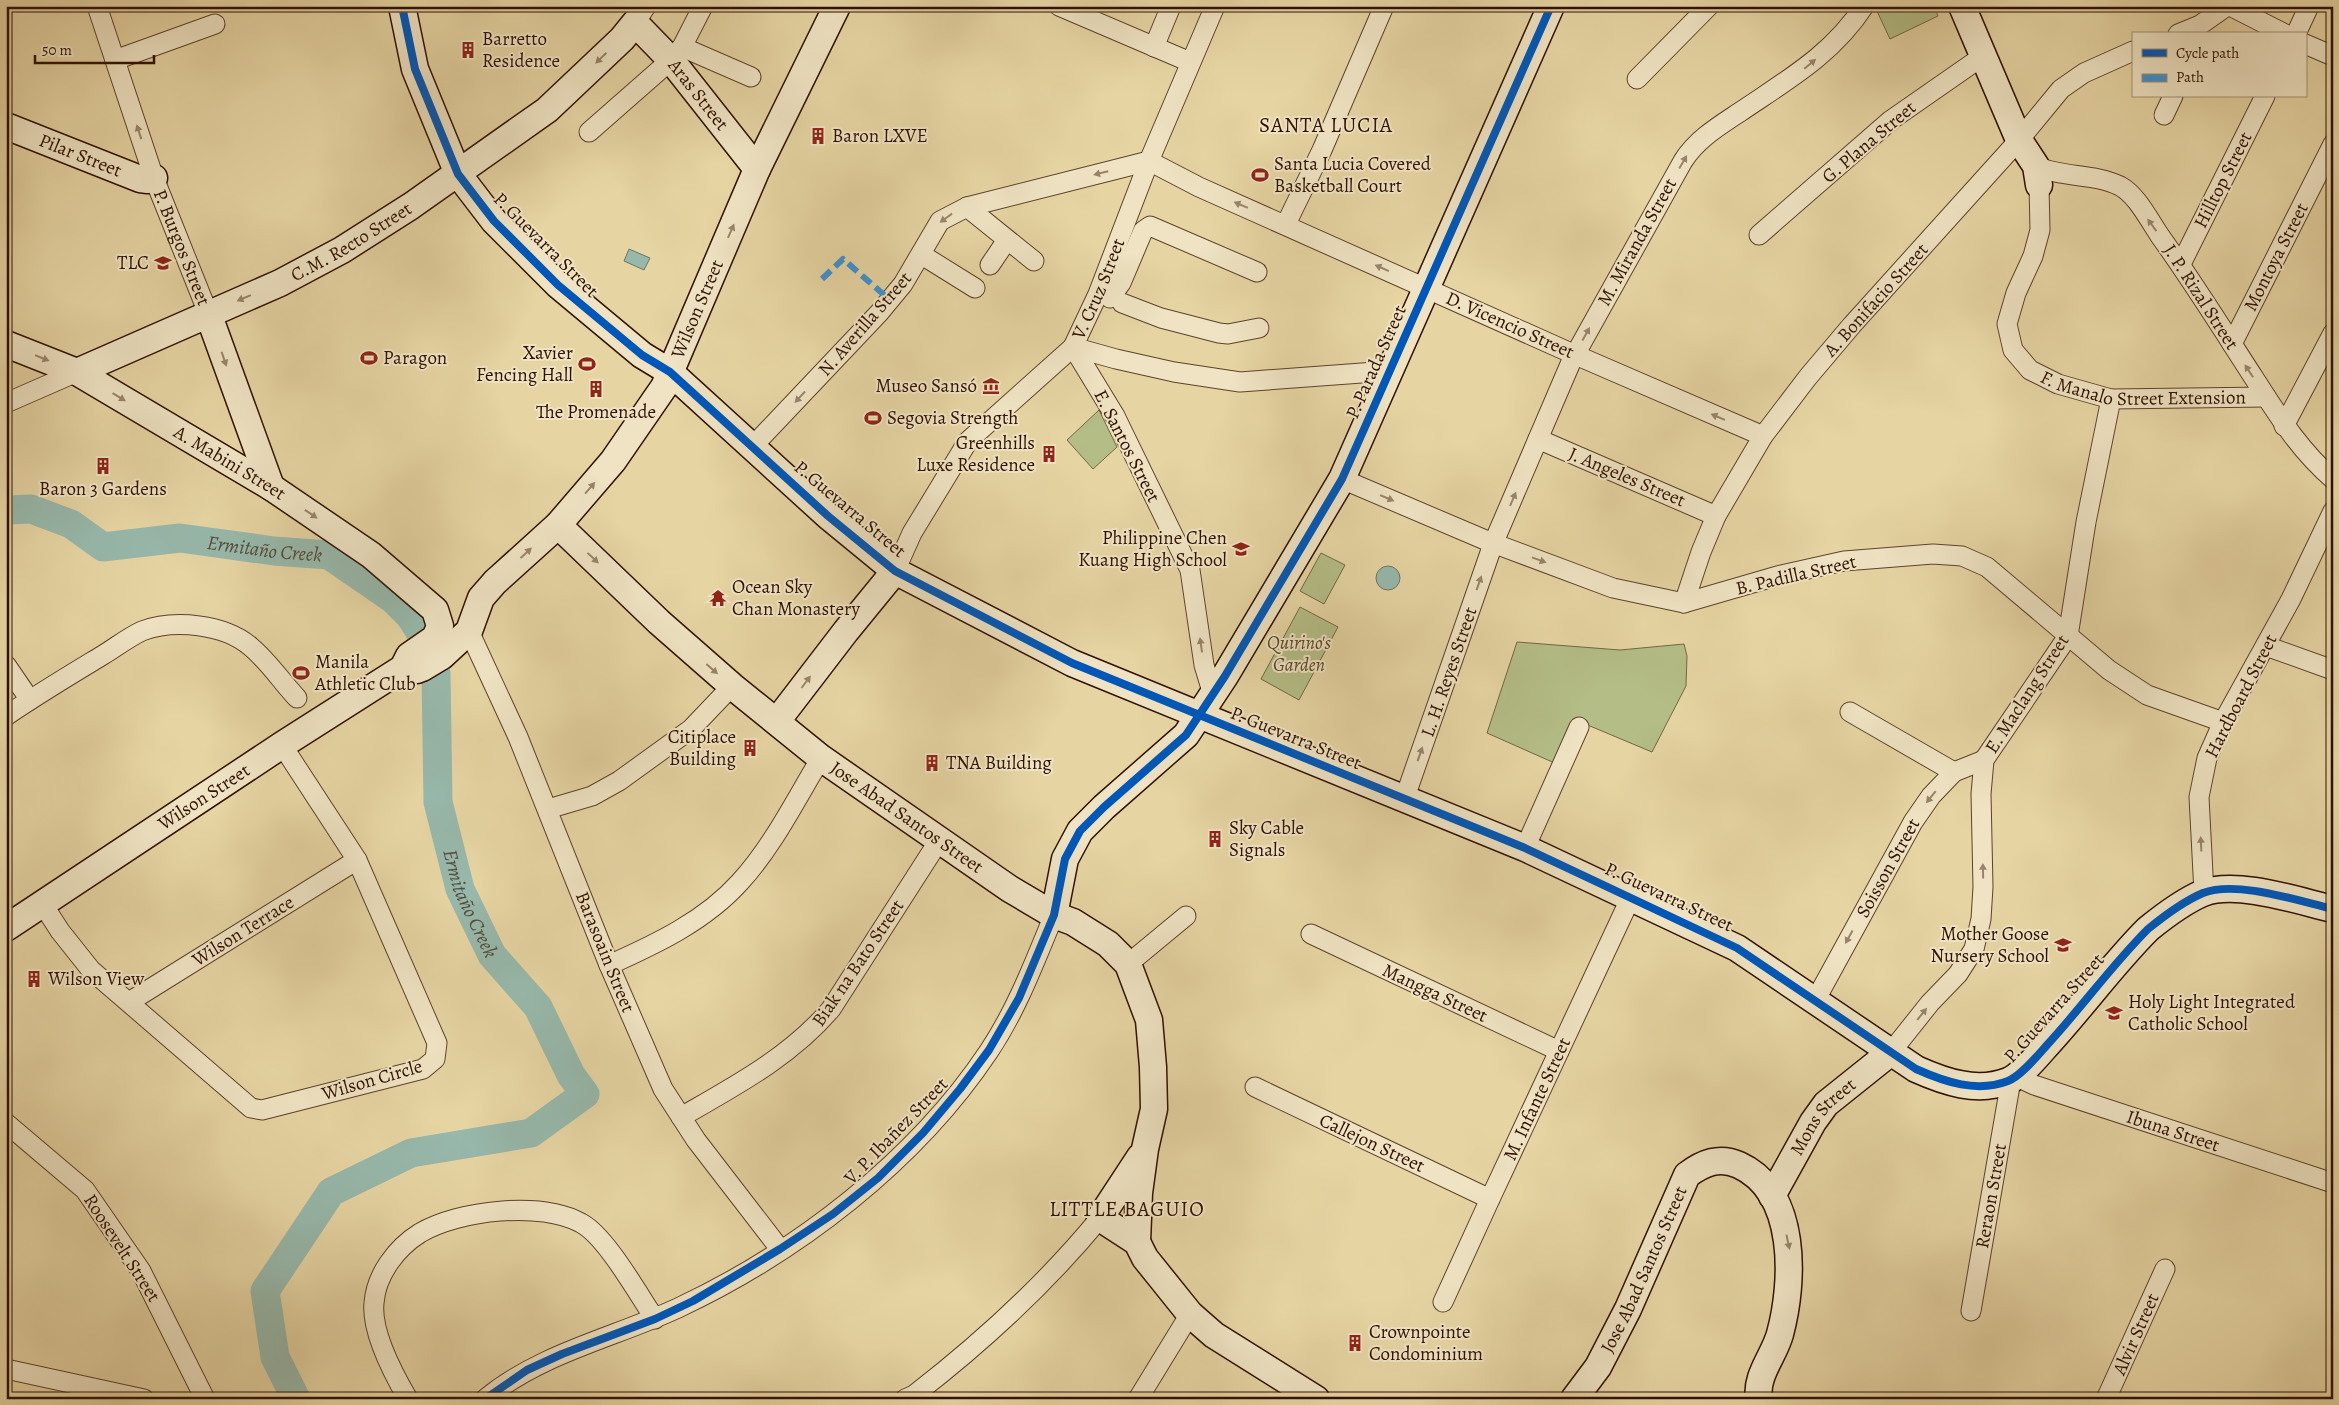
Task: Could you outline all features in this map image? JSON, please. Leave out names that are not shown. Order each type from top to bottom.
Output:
[{"type":"main road","name":"P. Guevarra Street","points":[[402,6],[415,69],[458,174],[494,221],[558,285],[642,355],[670,372],[828,516],[896,571],[1072,663],[1200,717],[1525,848],[1738,948],[1816,999],[1916,1069],[1935,1078],[1982,1087],[2013,1078],[2036,1057],[2148,929],[2165,916],[2204,893],[2225,889],[2244,889],[2333,909]]},
{"type":"main road","name":"Wilson Street","points":[[6,928],[282,745],[423,656],[469,631],[482,598],[495,582],[558,525],[613,461],[664,387],[757,169],[837,6]]},
{"type":"main road","points":[[1962,6],[2019,140],[2037,175]]},
{"type":"main road","name":"P. Parada Street","points":[[1200,717],[1342,479],[1427,288],[1548,7]]},
{"type":"main road","name":"C.M. Recto Street","points":[[77,372],[280,283],[342,250],[458,174],[547,110],[640,15]]},
{"type":"main road","name":"Aras Street","points":[[640,15],[677,54],[757,169]]},
{"type":"main road","name":"Pilar Street","points":[[6,126],[140,179],[148,180],[154,178]]},
{"type":"main road","name":"P. Burgos Street","points":[[208,313],[271,487]]},
{"type":"main road","name":"A. Mabini Street","points":[[6,344],[77,372],[271,487],[371,555],[435,610]]},
{"type":"main road","name":"Jose Abad Santos Street","points":[[558,525],[659,622],[732,686],[821,758],[1010,889],[1054,914],[1073,922],[1108,944],[1128,964],[1149,1020],[1153,1067],[1154,1109],[1145,1149],[1139,1193],[1137,1242]]},
{"type":"main road","name":"V. Cruz Street","points":[[777,721],[824,659],[896,571]]},
{"type":"main road","name":"Wilson Street","points":[[435,610],[456,610],[482,598]]},
{"type":"main road","points":[[423,656],[440,626],[435,610]]},
{"type":"main road","name":"V. P. Ibañez Street","points":[[1054,914],[1065,859],[1080,830],[1186,735],[1200,717]]},
{"type":"main road","name":"Mons Street","points":[[1772,1196],[1813,1122],[1826,1104],[1891,1052]]},
{"type":"main road","name":"Jose Abad Santos Street","points":[[1100,1218],[1145,1149]]},
{"type":"main road","name":"Jose Abad Santos Street","points":[[1574,1399],[1598,1367],[1628,1309],[1687,1175],[1701,1164],[1727,1161],[1741,1166],[1756,1177],[1772,1196],[1781,1214],[1790,1252],[1790,1270],[1780,1335],[1761,1378],[1758,1399]]},
{"type":"main road","points":[[1100,1218],[1137,1242],[1145,1258],[1190,1314],[1214,1335],[1316,1399]]},
{"type":"street","name":"P. Burgos Street","points":[[97,6],[154,178],[208,313]]},
{"type":"street","points":[[589,132],[677,54],[703,6]]},
{"type":"street","points":[[1059,6],[1190,62]]},
{"type":"street","points":[[1154,47],[1171,6]]},
{"type":"street","name":"V. Cruz Street","points":[[896,571],[912,534],[968,441],[1073,347],[1098,294],[1149,161],[1215,6]]},
{"type":"street","points":[[1286,224],[1322,150],[1384,6]]},
{"type":"street","points":[[1637,79],[1709,6]]},
{"type":"street","name":"M. Miranda Street","points":[[1493,544],[1575,355],[1690,150],[1711,131],[1811,64],[1836,43],[1864,6]]},
{"type":"street","points":[[2187,32],[2200,29],[2229,6],[2281,32]]},
{"type":"street","points":[[2297,32],[2309,6]]},
{"type":"street","points":[[115,60],[215,24]]},
{"type":"street","points":[[2306,44],[2333,56]]},
{"type":"street","name":"A. Bonifacio Street","points":[[1684,603],[1701,552],[1716,516],[1763,436],[1808,377],[2019,140],[2061,89],[2084,73],[2132,51]]},
{"type":"street","points":[[677,54],[751,77]]},
{"type":"street","name":"G. Plana Street","points":[[1759,235],[1891,120],[1982,56]]},
{"type":"street","points":[[2164,115],[2172,98]]},
{"type":"street","name":"Hilltop Street","points":[[2181,264],[2264,98]]},
{"type":"street","name":"Montoya Street","points":[[2232,344],[2333,144]]},
{"type":"street","name":"D. Vicencio Street","points":[[1149,161],[1199,187],[1286,224],[1575,355],[1763,436]]},
{"type":"street","name":"N. Averilla Street","points":[[753,446],[879,313],[903,284],[922,255],[940,221],[967,207],[1149,161]]},
{"type":"street","name":"J. P. Rizal Street","points":[[2037,175],[2051,173],[2100,179],[2121,187],[2134,200],[2181,264],[2284,426],[2313,462],[2333,479]]},
{"type":"street","name":"F. Manalo Street Extension","points":[[2037,175],[2040,230],[2033,256],[2016,293],[2007,324],[2013,350],[2030,370],[2058,384],[2111,400],[2266,397]]},
{"type":"street","points":[[967,207],[1034,261]]},
{"type":"street","points":[[1257,272],[1150,226],[1143,231],[1121,283],[1116,300],[1161,318],[1219,333],[1228,334],[1259,328]]},
{"type":"street","points":[[990,265],[1007,240]]},
{"type":"street","points":[[922,255],[975,288]]},
{"type":"street","points":[[2284,426],[2333,333]]},
{"type":"street","points":[[1073,347],[1164,370],[1240,382],[1389,371]]},
{"type":"street","name":"E. Santos Street","points":[[1073,347],[1115,416],[1190,570],[1204,665],[1210,685],[1216,690]]},
{"type":"street","name":"C.M. Recto Street","points":[[6,404],[77,372]]},
{"type":"street","name":"E. Maclang Street","points":[[1891,1052],[1930,1003],[1958,974],[1974,949],[1981,919],[1983,887],[1981,794],[1984,760],[2068,636],[2086,522],[2111,400]]},
{"type":"street","name":"J. Angeles Street","points":[[1538,439],[1716,516]]},
{"type":"street","name":"B. Padilla Street","points":[[1342,479],[1493,544],[1613,588],[1684,603],[1777,576],[1844,561],[1933,554],[1962,556],[1987,567],[2109,670],[2147,695],[2223,722]]},
{"type":"street","name":"Hardboard Street","points":[[2204,893],[2199,797],[2207,758],[2223,722],[2266,646],[2333,511]]},
{"type":"street","name":"L. H. Reyes Street","points":[[1404,800],[1493,544]]},
{"type":"street","points":[[6,716],[142,631],[167,625],[188,624],[228,634],[251,646],[297,698]]},
{"type":"street","name":"Barasoain Street","points":[[469,631],[518,737],[609,965],[664,1089],[681,1117],[780,1250]]},
{"type":"street","points":[[2266,646],[2333,670]]},
{"type":"street","points":[[6,665],[30,700]]},
{"type":"street","points":[[548,809],[592,796],[619,781],[691,729],[732,686]]},
{"type":"street","points":[[1850,712],[1954,772]]},
{"type":"street","points":[[1525,848],[1579,727]]},
{"type":"street","name":"Wilson Circle","points":[[42,903],[60,931],[91,970],[251,1108],[262,1110],[423,1069],[436,1058],[437,1043],[357,860],[282,745]]},
{"type":"street","points":[[609,965],[670,937],[709,910],[740,883],[768,845],[821,758]]},
{"type":"street","name":"Soisson Street","points":[[1816,999],[1913,822],[1931,796],[1954,772],[1984,760]]},
{"type":"street","name":"Biak na Bato Street","points":[[681,1117],[766,1068],[814,1029],[831,1009],[940,839]]},
{"type":"street","name":"Wilson Terrace","points":[[130,1002],[357,860]]},
{"type":"street","name":"M. Infante Street","points":[[1443,1302],[1632,897]]},
{"type":"street","name":"V. P. Ibañez Street","points":[[485,1399],[527,1370],[562,1354],[655,1318],[732,1280],[833,1214],[878,1178],[923,1133],[960,1090],[989,1050],[1019,998],[1054,914]]},
{"type":"street","points":[[1128,964],[1186,916]]},
{"type":"street","name":"Mangga Street","points":[[1311,934],[1559,1051]]},
{"type":"street","name":"Ibuna Street","points":[[2013,1078],[2333,1183]]},
{"type":"street","name":"Reraon Street","points":[[1971,1311],[2013,1078]]},
{"type":"street","name":"Callejon Street","points":[[1255,1087],[1490,1199]]},
{"type":"street","name":"Roosevelt Street","points":[[6,1122],[85,1190],[141,1271],[205,1399]]},
{"type":"street","points":[[408,1399],[386,1353],[376,1325],[374,1304],[380,1281],[389,1262],[419,1234],[435,1225],[470,1216],[512,1210],[536,1210],[583,1224],[610,1252],[655,1318]]},
{"type":"street","points":[[906,1399],[914,1395],[971,1351],[1014,1312],[1068,1256],[1100,1218]]},
{"type":"street","name":"Alvir Street","points":[[2106,1399],[2165,1269]]},
{"type":"street","points":[[1138,1399],[1190,1314]]},
{"type":"street","points":[[6,1370],[144,1399]]},
{"type":"green space","points":[[1934,6],[1938,16],[1890,39],[1875,7]]},
{"type":"green space","points":[[1099,410],[1117,447],[1093,469],[1067,440]]},
{"type":"green space","points":[[1321,553],[1345,565],[1324,604],[1300,591]]},
{"type":"green space","name":"Quirino's Garden","points":[[1300,607],[1338,627],[1299,700],[1261,679]]},
{"type":"green space","points":[[1517,642],[1620,650],[1684,644],[1687,656],[1686,686],[1652,752],[1578,721],[1559,765],[1487,733]]},
{"type":"shaded area","points":[[629,249],[650,258],[644,270],[624,261]]},
{"type":"shaded area","points":[[1388,566],[1393,567],[1399,573],[1399,583],[1393,589],[1388,590],[1383,589],[1377,583],[1376,578],[1377,573],[1383,567]]},
{"type":"waterway","name":"Ermitaño Creek","points":[[6,510],[31,509],[71,524],[103,547],[180,538],[274,551],[329,555],[393,599],[410,616],[419,630],[436,673],[438,802],[460,889],[492,955],[538,1007],[571,1075],[585,1094],[531,1133],[411,1153],[331,1192],[265,1291],[275,1357],[296,1399]]},
{"type":"marked path","points":[[822,279],[843,259],[890,300]]},
{"type":"cycle path","points":[[402,6],[415,69],[458,174],[494,221],[558,285],[642,355],[670,372],[828,516],[895,571],[1072,663],[1525,848],[1737,948],[1916,1069],[1950,1082],[1973,1086],[1996,1084],[2013,1078],[2024,1070],[2060,1031],[2148,929],[2181,904],[2203,893],[2217,890],[2250,890],[2333,909]]},
{"type":"cycle path","points":[[485,1399],[527,1370],[562,1354],[655,1319],[693,1301],[780,1249],[833,1214],[878,1178],[923,1133],[960,1089],[989,1050],[1019,998],[1054,915],[1065,859],[1080,831],[1104,807],[1186,735],[1225,676],[1342,479],[1551,6]]},
{"type":"place","name":"Barretto Residence","points":[[468,50]]},
{"type":"place","name":"Baron LXVE","points":[[818,136]]},
{"type":"place","name":"Santa Lucia Covered Basketball Court","points":[[1260,175]]},
{"type":"place","name":"TLC","points":[[163,263]]},
{"type":"place","name":"Paragon","points":[[369,358]]},
{"type":"place","name":"Xavier Fencing Hall","points":[[587,364]]},
{"type":"place","name":"Museo Sansó","points":[[991,386]]},
{"type":"place","name":"The Promenade","points":[[596,389]]},
{"type":"place","name":"Segovia Strength","points":[[873,418]]},
{"type":"place","name":"Greenhills Luxe Residence","points":[[1049,454]]},
{"type":"place","name":"Baron 3 Gardens","points":[[103,466]]},
{"type":"place","name":"Philippine Chen Kuang High School","points":[[1241,549]]},
{"type":"place","name":"Ocean Sky Chan Monastery","points":[[718,598]]},
{"type":"place","name":"Manila Athletic Club","points":[[301,673]]},
{"type":"place","name":"Citiplace Building","points":[[750,748]]},
{"type":"place","name":"TNA Building","points":[[932,763]]},
{"type":"place","name":"Sky Cable Signals","points":[[1215,839]]},
{"type":"place","name":"Mother Goose Nursery School","points":[[2063,945]]},
{"type":"place","name":"Wilson View","points":[[34,979]]},
{"type":"place","name":"Holy Light Integrated Catholic School","points":[[2114,1013]]},
{"type":"place","name":"Crownpointe Condominium","points":[[1355,1343]]},
{"type":"district","name":"SANTA LUCIA","points":[[1326,125]]},
{"type":"district","name":"LITTLE BAGUIO","points":[[1127,1209]]}]
